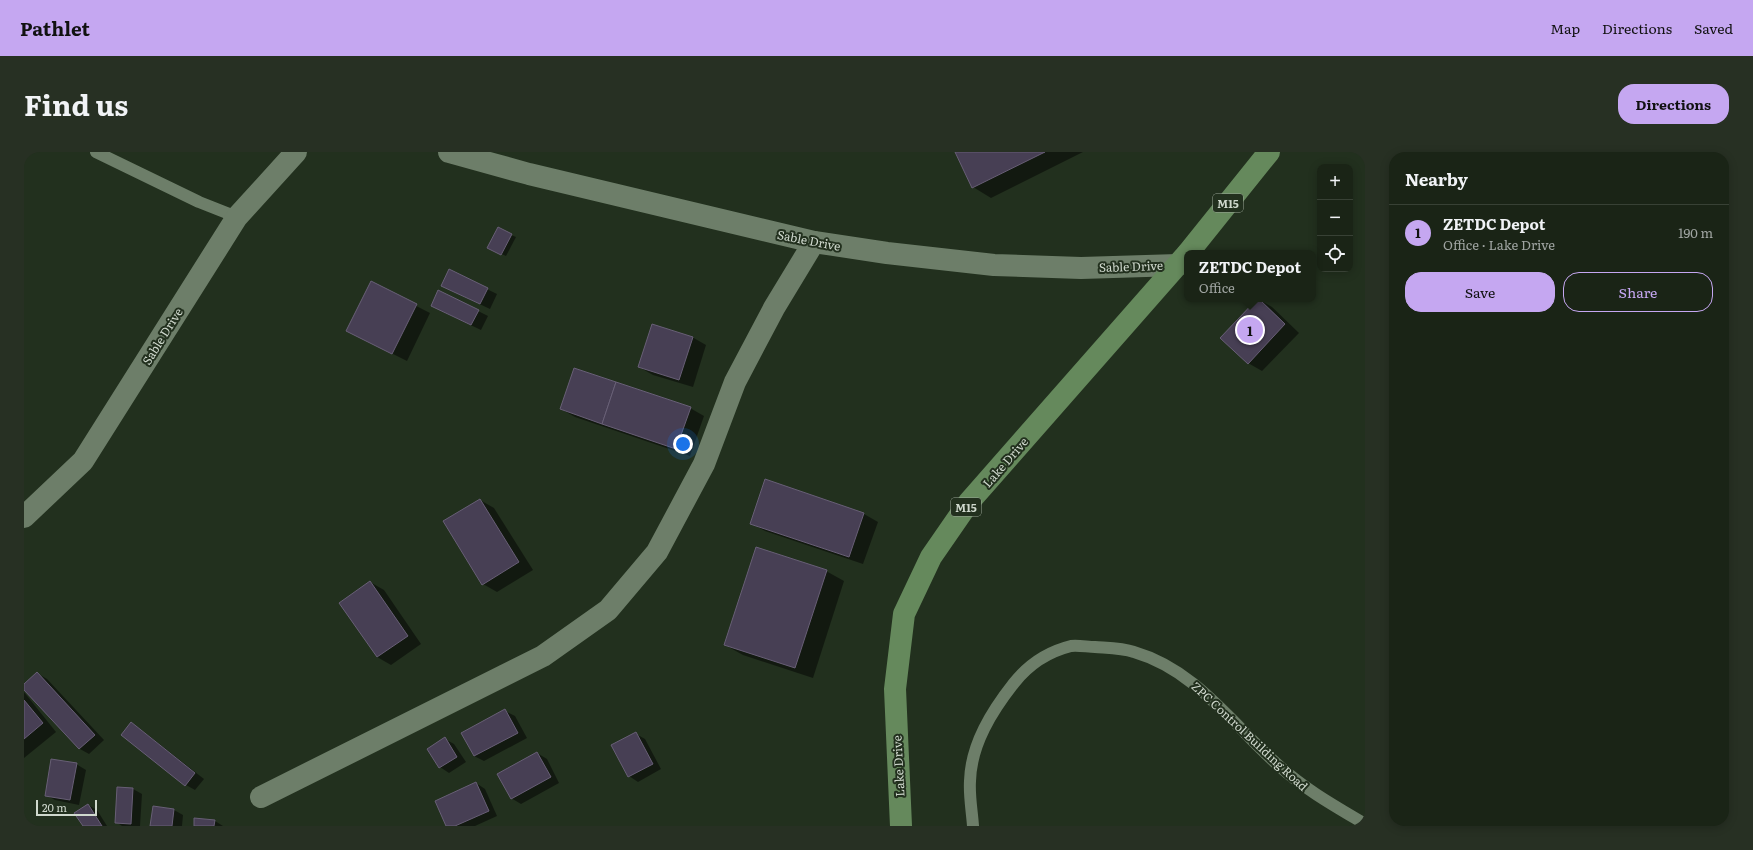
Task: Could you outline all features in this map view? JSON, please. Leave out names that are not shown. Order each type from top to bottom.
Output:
[{"type":"main road","name":"Lake Drive","points":[[1190,250],[1269,152]]},
{"type":"main road","name":"Lake Drive","points":[[901,826],[895,689],[904,614],[931,557],[969,502],[1184,257]]},
{"type":"street","name":"Sable Drive","points":[[24,517],[83,461],[237,217],[296,152]]},
{"type":"street","name":"Sable Drive","points":[[449,152],[529,174],[814,242],[887,254],[994,265],[1081,268],[1184,257]]},
{"type":"street","points":[[261,797],[543,656],[608,610],[657,552],[704,464],[735,382],[774,308],[814,242]]},
{"type":"lane","points":[[96,152],[199,202],[237,217]]},
{"type":"lane","name":"ZPC Control Building Road","points":[[973,826],[970,781],[973,757],[989,719],[1002,698],[1022,673],[1043,656],[1072,646],[1113,648],[1133,652],[1159,661],[1207,693],[1277,764],[1314,794],[1365,824]]},
{"type":"building","points":[[955,152],[1045,152],[972,188]]},
{"type":"building","points":[[498,227],[512,234],[501,255],[487,248]]},
{"type":"building","points":[[449,269],[488,288],[480,304],[441,286]]},
{"type":"building","points":[[371,281],[417,304],[392,354],[346,331]]},
{"type":"building","points":[[438,290],[479,310],[471,325],[431,306]]},
{"type":"building","points":[[1254,302],[1262,302],[1285,324],[1248,364],[1220,338]]},
{"type":"building","points":[[652,324],[693,337],[679,380],[638,367]]},
{"type":"building","points":[[574,368],[616,382],[602,424],[560,409]]},
{"type":"building","points":[[616,382],[691,407],[676,449],[602,424]]},
{"type":"building","points":[[765,479],[864,513],[849,557],[750,524]]},
{"type":"building","points":[[480,499],[519,562],[482,585],[443,521]]},
{"type":"building","points":[[756,547],[827,570],[795,668],[724,645]]},
{"type":"building","points":[[370,581],[408,636],[377,657],[339,603]]},
{"type":"building","points":[[37,672],[95,735],[79,749],[24,690],[24,684]]},
{"type":"building","points":[[24,700],[43,723],[24,739]]},
{"type":"building","points":[[505,709],[518,733],[474,756],[461,733]]},
{"type":"building","points":[[131,722],[195,773],[185,786],[121,735]]},
{"type":"building","points":[[636,732],[653,764],[628,777],[611,745]]},
{"type":"building","points":[[445,737],[457,757],[439,768],[427,749]]},
{"type":"building","points":[[537,752],[551,777],[511,799],[497,774]]},
{"type":"building","points":[[51,759],[77,763],[70,800],[45,796]]},
{"type":"building","points":[[476,782],[489,811],[455,826],[446,826],[435,801]]},
{"type":"building","points":[[117,787],[133,788],[131,824],[115,823]]},
{"type":"building","points":[[88,804],[102,826],[83,826],[74,813]]},
{"type":"building","points":[[153,806],[174,809],[172,826],[150,826]]},
{"type":"building","points":[[194,818],[215,820],[214,826],[194,826]]},
{"type":"place","name":"ZETDC Depot","points":[[1250,330]]}]
